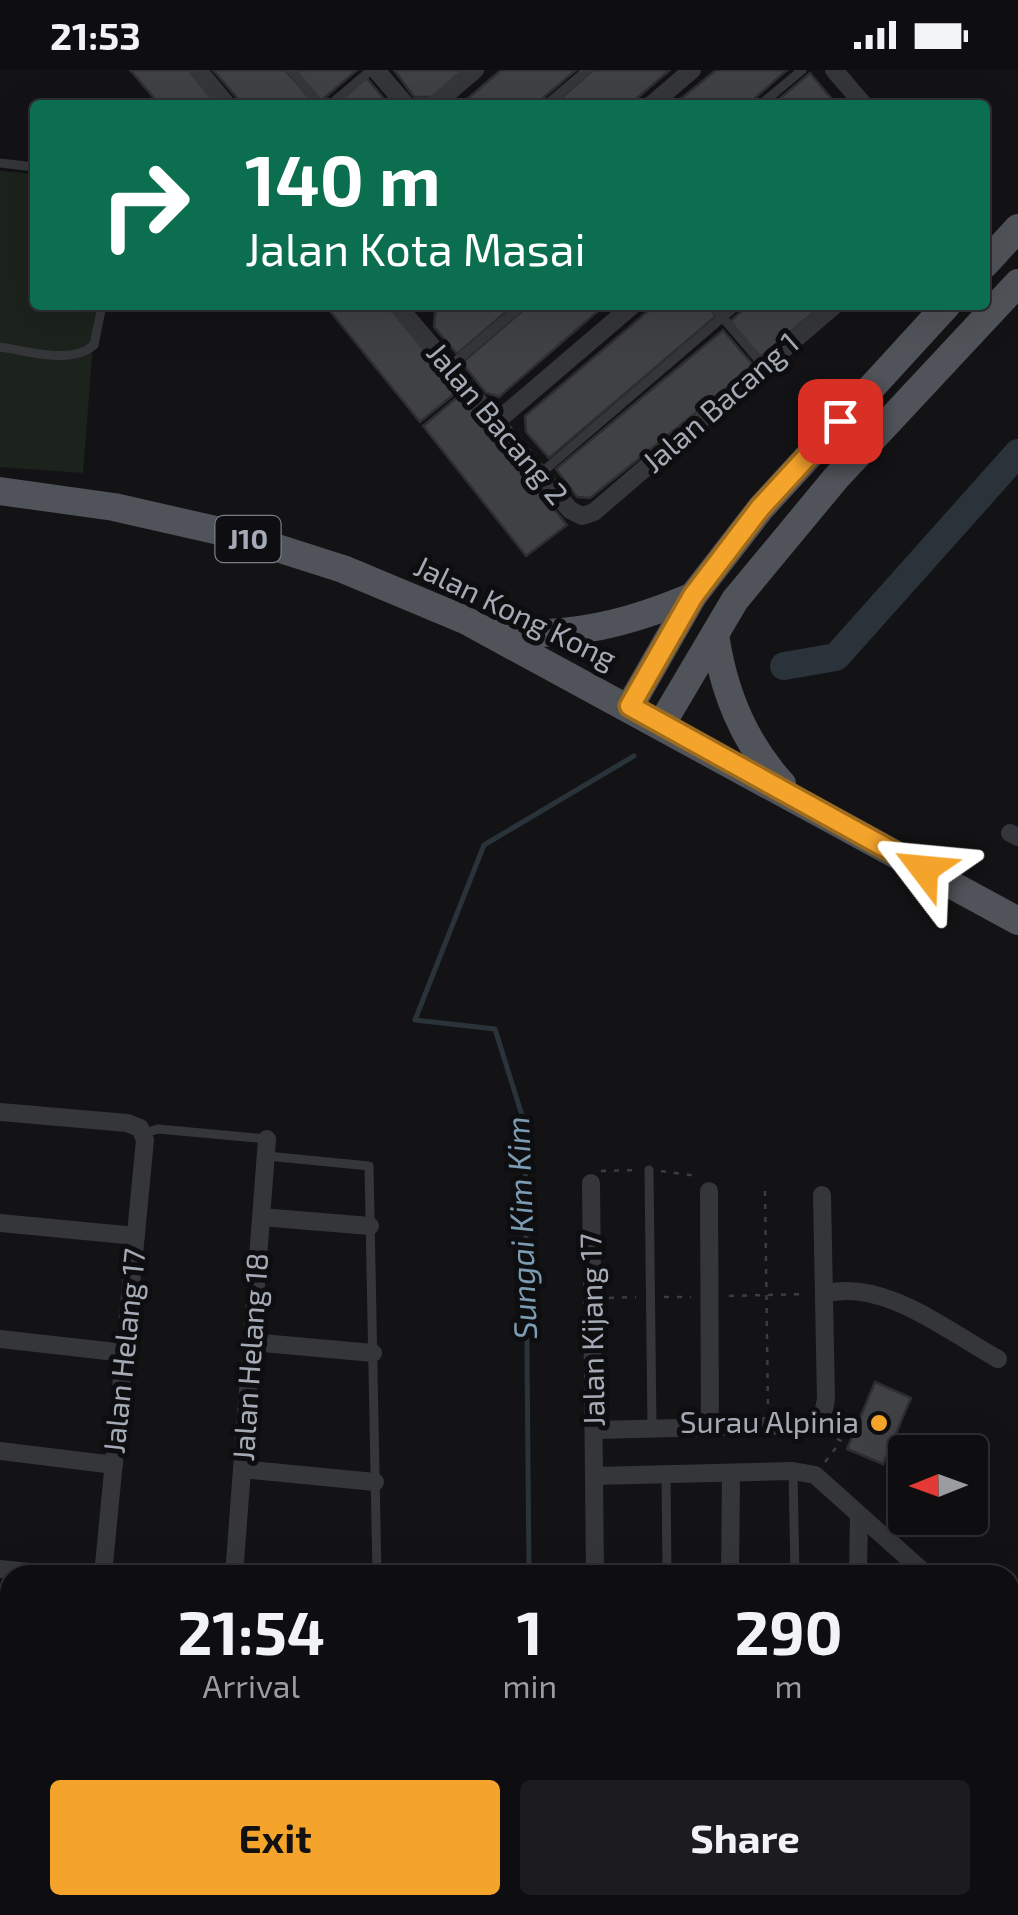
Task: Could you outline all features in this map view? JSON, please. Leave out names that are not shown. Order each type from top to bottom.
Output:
[{"type":"main road","points":[[990,253],[1018,228]]},
{"type":"main road","points":[[661,724],[735,600],[836,478],[1017,284]]},
{"type":"main road","points":[[630,706],[693,596],[760,508],[943,310]]},
{"type":"main road","name":"Jalan Kong Kong","points":[[0,491],[114,506],[233,534],[343,569],[485,630],[1018,920]]},
{"type":"main road","points":[[485,630],[533,634],[592,630],[693,596]]},
{"type":"main road","points":[[715,634],[720,666],[747,738],[797,801]]},
{"type":"street","points":[[198,70],[223,100]]},
{"type":"street","points":[[374,70],[401,100]]},
{"type":"street","points":[[440,100],[475,70]]},
{"type":"street","points":[[657,100],[692,70]]},
{"type":"street","points":[[834,70],[860,100]]},
{"type":"street","points":[[990,259],[1017,284]]},
{"type":"street","name":"Jalan Bacang 2","points":[[408,310],[449,367],[576,514],[588,515],[606,501]]},
{"type":"street","points":[[496,422],[627,310]]},
{"type":"street","name":"Jalan Bacang 1","points":[[606,501],[829,310]]},
{"type":"street","points":[[0,1112],[141,1131]]},
{"type":"street","name":"Jalan Helang 17","points":[[104,1565],[136,1236],[141,1131]]},
{"type":"street","name":"Jalan Helang 18","points":[[235,1565],[266,1148]]},
{"type":"street","name":"Jalan Kijang 17","points":[[591,1183],[596,1565]]},
{"type":"street","points":[[709,1191],[710,1427]]},
{"type":"street","points":[[594,1430],[813,1424],[822,1415],[826,1399],[822,1194]]},
{"type":"street","points":[[261,1216],[370,1226]]},
{"type":"street","points":[[0,1223],[136,1236]]},
{"type":"street","points":[[824,1294],[846,1288],[880,1295],[998,1358]]},
{"type":"street","points":[[0,1339],[125,1353]]},
{"type":"street","points":[[252,1342],[373,1353]]},
{"type":"street","points":[[0,1452],[114,1465]]},
{"type":"street","points":[[242,1469],[375,1482]]},
{"type":"street","points":[[594,1476],[794,1471],[815,1475],[916,1565]]},
{"type":"street","points":[[730,1474],[730,1565]]},
{"type":"street","points":[[858,1565],[860,1515]]},
{"type":"lane","points":[[291,70],[316,100]]},
{"type":"lane","points":[[336,100],[374,70]]},
{"type":"lane","points":[[552,100],[587,70]]},
{"type":"lane","points":[[766,100],[802,70]]},
{"type":"lane","points":[[0,162],[30,165]]},
{"type":"lane","points":[[0,347],[66,355],[84,353],[94,346],[101,310]]},
{"type":"lane","points":[[449,367],[516,310]]},
{"type":"lane","points":[[716,310],[764,366]]},
{"type":"lane","points":[[540,474],[731,310]]},
{"type":"lane","points":[[141,1131],[158,1129],[369,1166],[378,1565]]},
{"type":"lane","points":[[649,1170],[652,1428]]},
{"type":"lane","points":[[794,1471],[795,1565]]},
{"type":"lane","points":[[666,1474],[668,1565]]},
{"type":"path","points":[[765,1190],[768,1426]]},
{"type":"path","points":[[815,1475],[841,1441]]},
{"type":"shaded area","points":[[0,171],[30,174],[30,310],[96,310],[83,473],[0,467]]},
{"type":"building","points":[[130,70],[191,70],[217,100],[156,100]]},
{"type":"building","points":[[213,70],[285,70],[312,100],[239,100]]},
{"type":"building","points":[[295,70],[357,70],[322,100]]},
{"type":"building","points":[[394,70],[463,70],[433,97],[414,97]]},
{"type":"building","points":[[501,70],[576,70],[541,100],[466,100]]},
{"type":"building","points":[[593,70],[670,70],[635,100],[559,100]]},
{"type":"building","points":[[716,70],[787,70],[753,100],[679,100]]},
{"type":"building","points":[[810,73],[833,100],[778,100]]},
{"type":"building","points":[[366,77],[385,100],[341,100]]},
{"type":"building","points":[[329,310],[392,310],[458,391],[420,422]]},
{"type":"building","points":[[508,310],[457,354],[434,327],[435,313]]},
{"type":"building","points":[[523,310],[599,310],[499,397],[486,393],[462,363]]},
{"type":"building","points":[[649,310],[711,310],[716,316],[549,458],[526,432],[525,416]]},
{"type":"building","points":[[743,310],[817,310],[759,358],[730,321]]},
{"type":"building","points":[[723,330],[754,366],[590,498],[577,497],[556,469]]},
{"type":"building","points":[[461,394],[567,525],[526,556],[423,426]]},
{"type":"building","name":"Surau Alpinia","points":[[875,1382],[911,1398],[895,1435],[888,1435],[883,1464],[847,1449]]},
{"type":"waterway","name":"Sungai Kim Kim","points":[[784,666],[836,657],[1018,453]]},
{"type":"waterway","name":"Sungai Kim Kim","points":[[529,1565],[525,1125],[495,1029],[415,1020],[484,845],[634,756]]},
{"type":"place","name":"Surau Alpinia","points":[[879,1423]]},
{"type":"route","points":[[840,421],[760,508],[693,596],[630,706],[924,869]]}]
